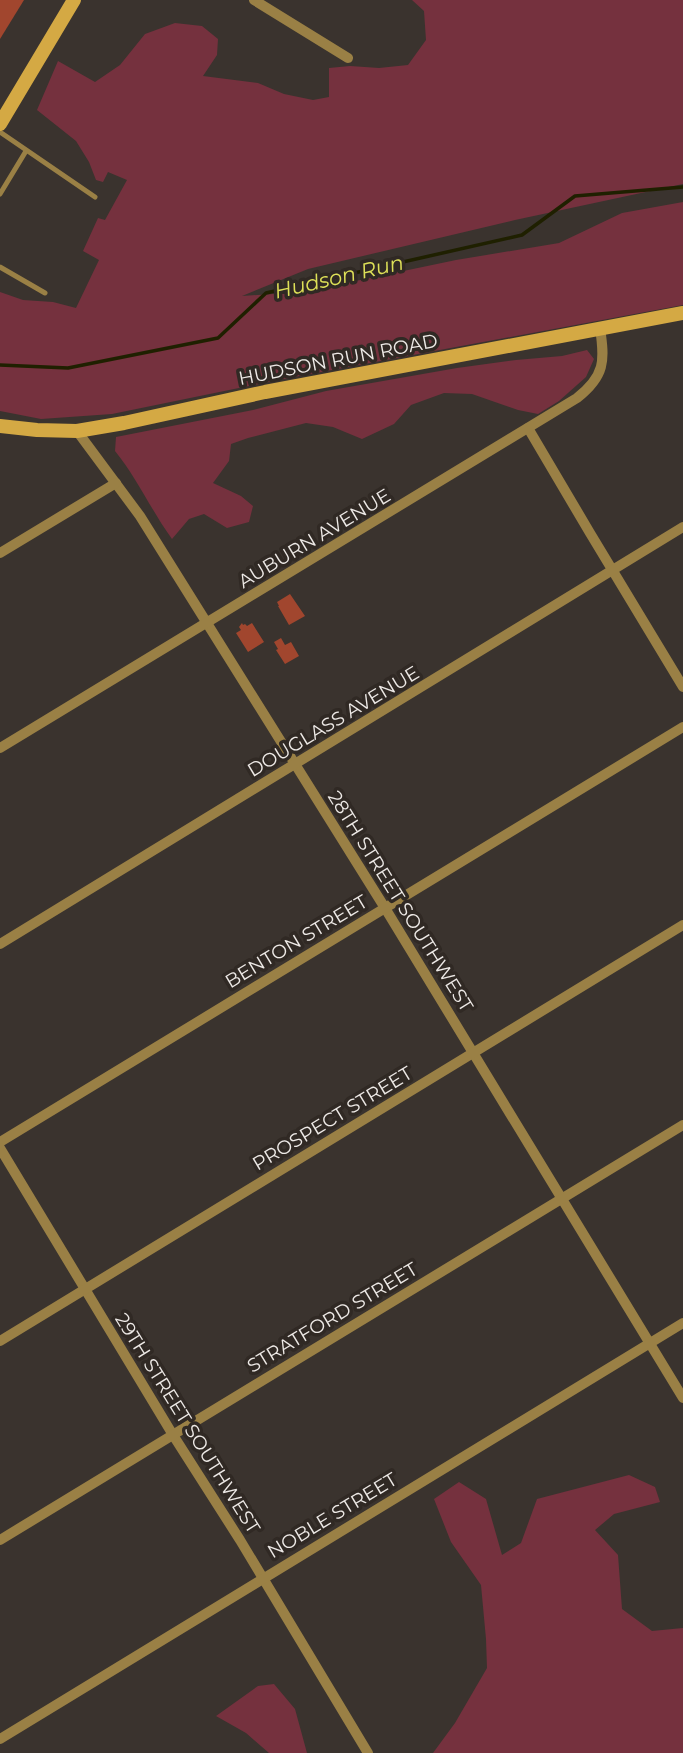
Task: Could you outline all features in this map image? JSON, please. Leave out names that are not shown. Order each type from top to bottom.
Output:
[{"type":"main road","points":[[0,124],[68,2]]},
{"type":"main road","name":"HUDSON RUN ROAD","points":[[0,426],[77,431],[265,392],[683,313]]},
{"type":"street","points":[[254,0],[348,58]]},
{"type":"street","name":"AUBURN AVENUE","points":[[0,748],[577,398],[595,383],[603,365],[600,328]]},
{"type":"street","points":[[528,428],[683,687]]},
{"type":"street","name":"28TH STREET SOUTHWEST","points":[[77,431],[140,516],[474,1052],[683,1398]]},
{"type":"street","points":[[0,553],[116,483]]},
{"type":"street","name":"DOUGLASS AVENUE","points":[[0,944],[683,527]]},
{"type":"street","name":"BENTON STREET","points":[[0,1142],[683,727]]},
{"type":"street","name":"PROSPECT STREET","points":[[0,1342],[683,925]]},
{"type":"street","name":"STRATFORD STREET","points":[[0,1540],[683,1125]]},
{"type":"street","name":"29TH STREET SOUTHWEST","points":[[0,1148],[368,1753]]},
{"type":"street","name":"NOBLE STREET","points":[[0,1739],[683,1323]]},
{"type":"lane","points":[[0,132],[95,197]]},
{"type":"lane","points":[[0,194],[26,151]]},
{"type":"lane","points":[[0,267],[45,293]]},
{"type":"shaded area","points":[[412,0],[683,0],[683,184],[308,269],[242,296],[303,292],[456,260],[559,243],[622,213],[683,202],[683,305],[278,380],[112,414],[41,419],[0,411],[0,292],[23,300],[53,302],[76,308],[99,260],[83,251],[98,218],[105,220],[127,180],[108,172],[103,182],[96,180],[76,141],[37,110],[58,61],[95,82],[120,65],[145,34],[175,23],[202,26],[218,39],[217,55],[203,76],[258,83],[284,94],[313,100],[329,97],[329,68],[408,65],[426,40],[424,11]]},
{"type":"shaded area","points":[[587,350],[594,359],[586,377],[559,401],[538,414],[472,394],[444,393],[411,405],[394,424],[362,439],[333,427],[306,423],[231,444],[229,461],[213,483],[241,496],[253,506],[249,522],[227,528],[204,514],[189,519],[172,539],[115,451],[116,437],[253,410],[326,391],[457,368],[562,356]]},
{"type":"shaded area","points":[[629,1475],[655,1487],[660,1502],[614,1514],[595,1530],[618,1555],[622,1609],[652,1631],[683,1628],[683,1753],[433,1753],[455,1723],[487,1668],[481,1585],[451,1542],[434,1499],[459,1482],[486,1499],[502,1555],[521,1543],[537,1499]]},
{"type":"shaded area","points":[[274,1684],[295,1709],[307,1753],[269,1753],[246,1733],[216,1716],[258,1686]]},
{"type":"building","points":[[0,0],[24,0],[0,39]]},
{"type":"building","points":[[290,594],[305,616],[289,625],[277,602]]},
{"type":"building","points":[[242,623],[247,626],[252,623],[264,642],[248,652],[236,633],[241,630],[239,627]]},
{"type":"building","points":[[281,638],[285,645],[291,642],[299,656],[285,664],[274,642]]},
{"type":"waterway","name":"Hudson Run","points":[[0,365],[68,368],[218,338],[266,293],[522,235],[575,196],[683,187]]}]
